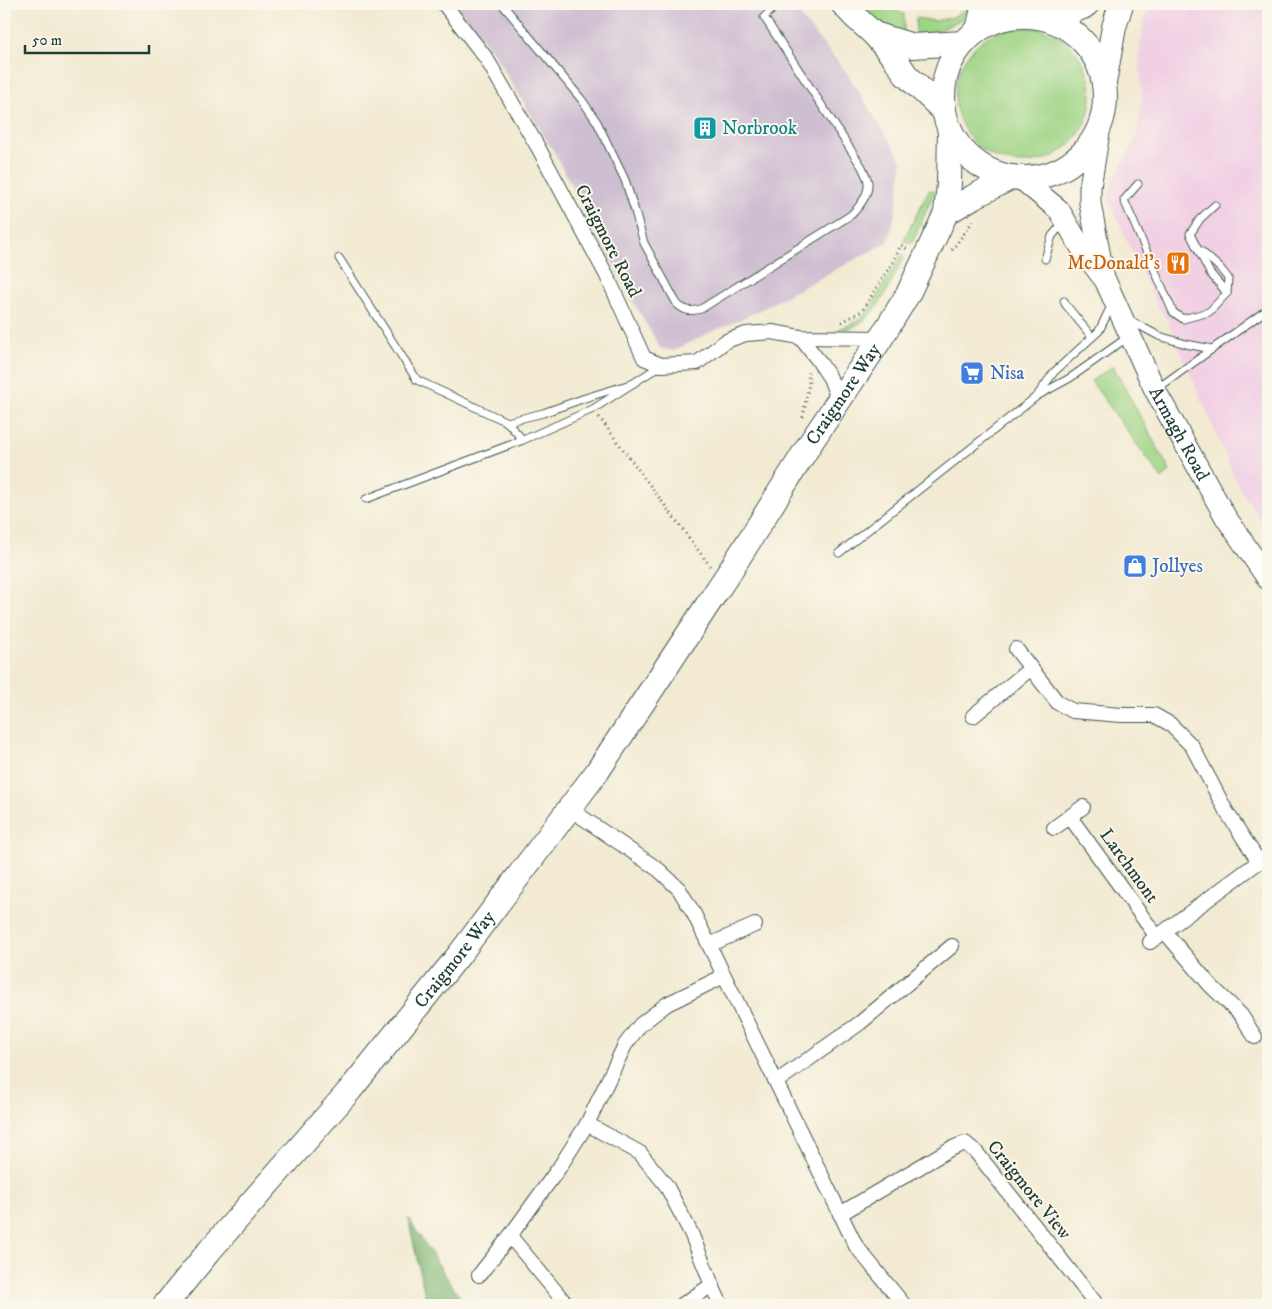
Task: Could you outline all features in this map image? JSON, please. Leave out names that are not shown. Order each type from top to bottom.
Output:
[{"type":"highway","points":[[843,4],[853,16],[874,34],[906,75],[947,120],[959,145],[971,158],[991,171],[1016,177],[1034,178],[1055,172],[1074,161],[1089,145],[1100,126],[1105,105],[1104,84],[1100,67],[1091,51],[1080,38],[1066,28],[1051,20],[1013,10],[971,37],[953,58],[946,75],[943,93],[947,120]]},
{"type":"highway","points":[[971,37],[984,4]]},
{"type":"highway","points":[[1051,20],[1087,4]]},
{"type":"highway","points":[[1104,84],[1114,27],[1121,4]]},
{"type":"highway","points":[[874,34],[913,46],[971,37]]},
{"type":"highway","name":"Craigmore Way","points":[[165,1305],[210,1250],[356,1082],[459,955],[597,772],[730,571],[908,294],[946,213],[949,184],[947,120]]},
{"type":"highway","points":[[946,213],[972,197],[1016,177]]},
{"type":"main road","name":"Armagh Road","points":[[1100,126],[1090,187],[1090,203],[1105,280]]},
{"type":"main road","name":"Armagh Road","points":[[1016,177],[1059,210],[1085,254],[1105,280],[1155,390],[1225,516],[1268,579]]},
{"type":"street","name":"Craigmore Road","points":[[444,4],[486,58],[539,149],[607,276],[644,358],[662,365]]},
{"type":"street","points":[[662,365],[696,363],[726,341],[746,334],[772,332],[800,337],[881,338]]},
{"type":"street","points":[[800,337],[830,378],[840,401]]},
{"type":"street","points":[[1016,649],[1058,703],[1073,711],[1121,715],[1154,715],[1170,724],[1192,746],[1226,811],[1264,858],[1157,937]]},
{"type":"street","points":[[973,716],[1030,668]]},
{"type":"street","points":[[1054,828],[1083,807]]},
{"type":"street","points":[[570,809],[659,870],[679,889],[694,914],[856,1246],[904,1305]]},
{"type":"street","name":"Larchmont","points":[[1070,817],[1157,937],[1241,1014],[1255,1036]]},
{"type":"street","points":[[709,945],[755,925]]},
{"type":"street","points":[[776,1082],[860,1023],[952,946]]},
{"type":"street","points":[[479,1275],[559,1168],[587,1124],[625,1045],[640,1025],[667,1004],[724,976]]},
{"type":"street","points":[[587,1124],[640,1153],[666,1185],[691,1233],[721,1305]]},
{"type":"street","name":"Craigmore View","points":[[840,1214],[950,1149],[965,1143],[976,1152],[1097,1305]]},
{"type":"street","points":[[510,1236],[567,1305]]},
{"type":"street","points":[[682,1305],[712,1285]]},
{"type":"lane","points":[[502,4],[582,100],[597,122],[625,180],[644,243],[676,304],[688,312],[706,306],[851,215],[860,205],[866,194],[869,182],[862,167],[764,17],[773,9],[771,4]]},
{"type":"lane","points":[[1138,184],[1124,200],[1173,312],[1183,319],[1209,312],[1227,293],[1228,278],[1220,268],[1197,248]]},
{"type":"lane","points":[[1215,205],[1200,219],[1190,234],[1210,274],[1227,293]]},
{"type":"lane","points":[[1045,259],[1052,236],[1066,220]]},
{"type":"lane","points":[[339,258],[417,380],[507,422],[523,440]]},
{"type":"lane","points":[[1064,301],[1092,337]]},
{"type":"lane","points":[[1037,396],[1054,372],[1092,337],[1118,308],[1159,336],[1212,349]]},
{"type":"lane","points":[[1155,390],[1268,309]]},
{"type":"lane","points":[[839,553],[1037,396],[1070,378],[1131,336]]},
{"type":"lane","points":[[366,499],[523,440],[593,409],[662,365]]},
{"type":"lane","points":[[507,422],[543,413],[585,398],[634,384]]},
{"type":"path","points":[[951,251],[977,216]]},
{"type":"path","points":[[839,323],[862,311],[893,262],[901,245]]},
{"type":"path","points":[[803,418],[809,383],[808,369]]},
{"type":"path","points":[[593,409],[707,562]]},
{"type":"shaded area","points":[[453,4],[790,4],[847,73],[903,162],[896,209],[888,242],[752,314],[673,351],[660,348],[554,152],[491,49]]},
{"type":"shaded area","points":[[1152,4],[1268,4],[1268,531],[1238,485],[1168,322],[1155,302],[1107,196],[1137,136],[1142,96],[1139,55],[1144,23]]},
{"type":"green space","points":[[855,4],[879,4],[904,14],[904,33],[889,31]]},
{"type":"green space","points":[[974,4],[961,19],[937,32],[915,36],[916,18],[935,21],[953,17]]},
{"type":"green space","points":[[1023,27],[1049,32],[1071,47],[1086,69],[1091,95],[1086,121],[1071,143],[1049,158],[1023,163],[997,158],[975,143],[960,121],[955,95],[960,69],[975,47],[997,32]]},
{"type":"green space","points":[[929,190],[935,191],[912,243],[903,241]]},
{"type":"green space","points":[[901,255],[904,256],[877,307],[861,323],[851,328],[839,329],[856,322],[868,312]]},
{"type":"green space","points":[[1113,366],[1170,471],[1162,479],[1091,381]]},
{"type":"green space","points":[[408,1218],[465,1305],[427,1305]]},
{"type":"place","name":"Norbrook","points":[[705,128]]},
{"type":"place","name":"McDonald's","points":[[1178,263]]},
{"type":"place","name":"Nisa","points":[[972,373]]},
{"type":"place","name":"Jollyes","points":[[1135,566]]}]
